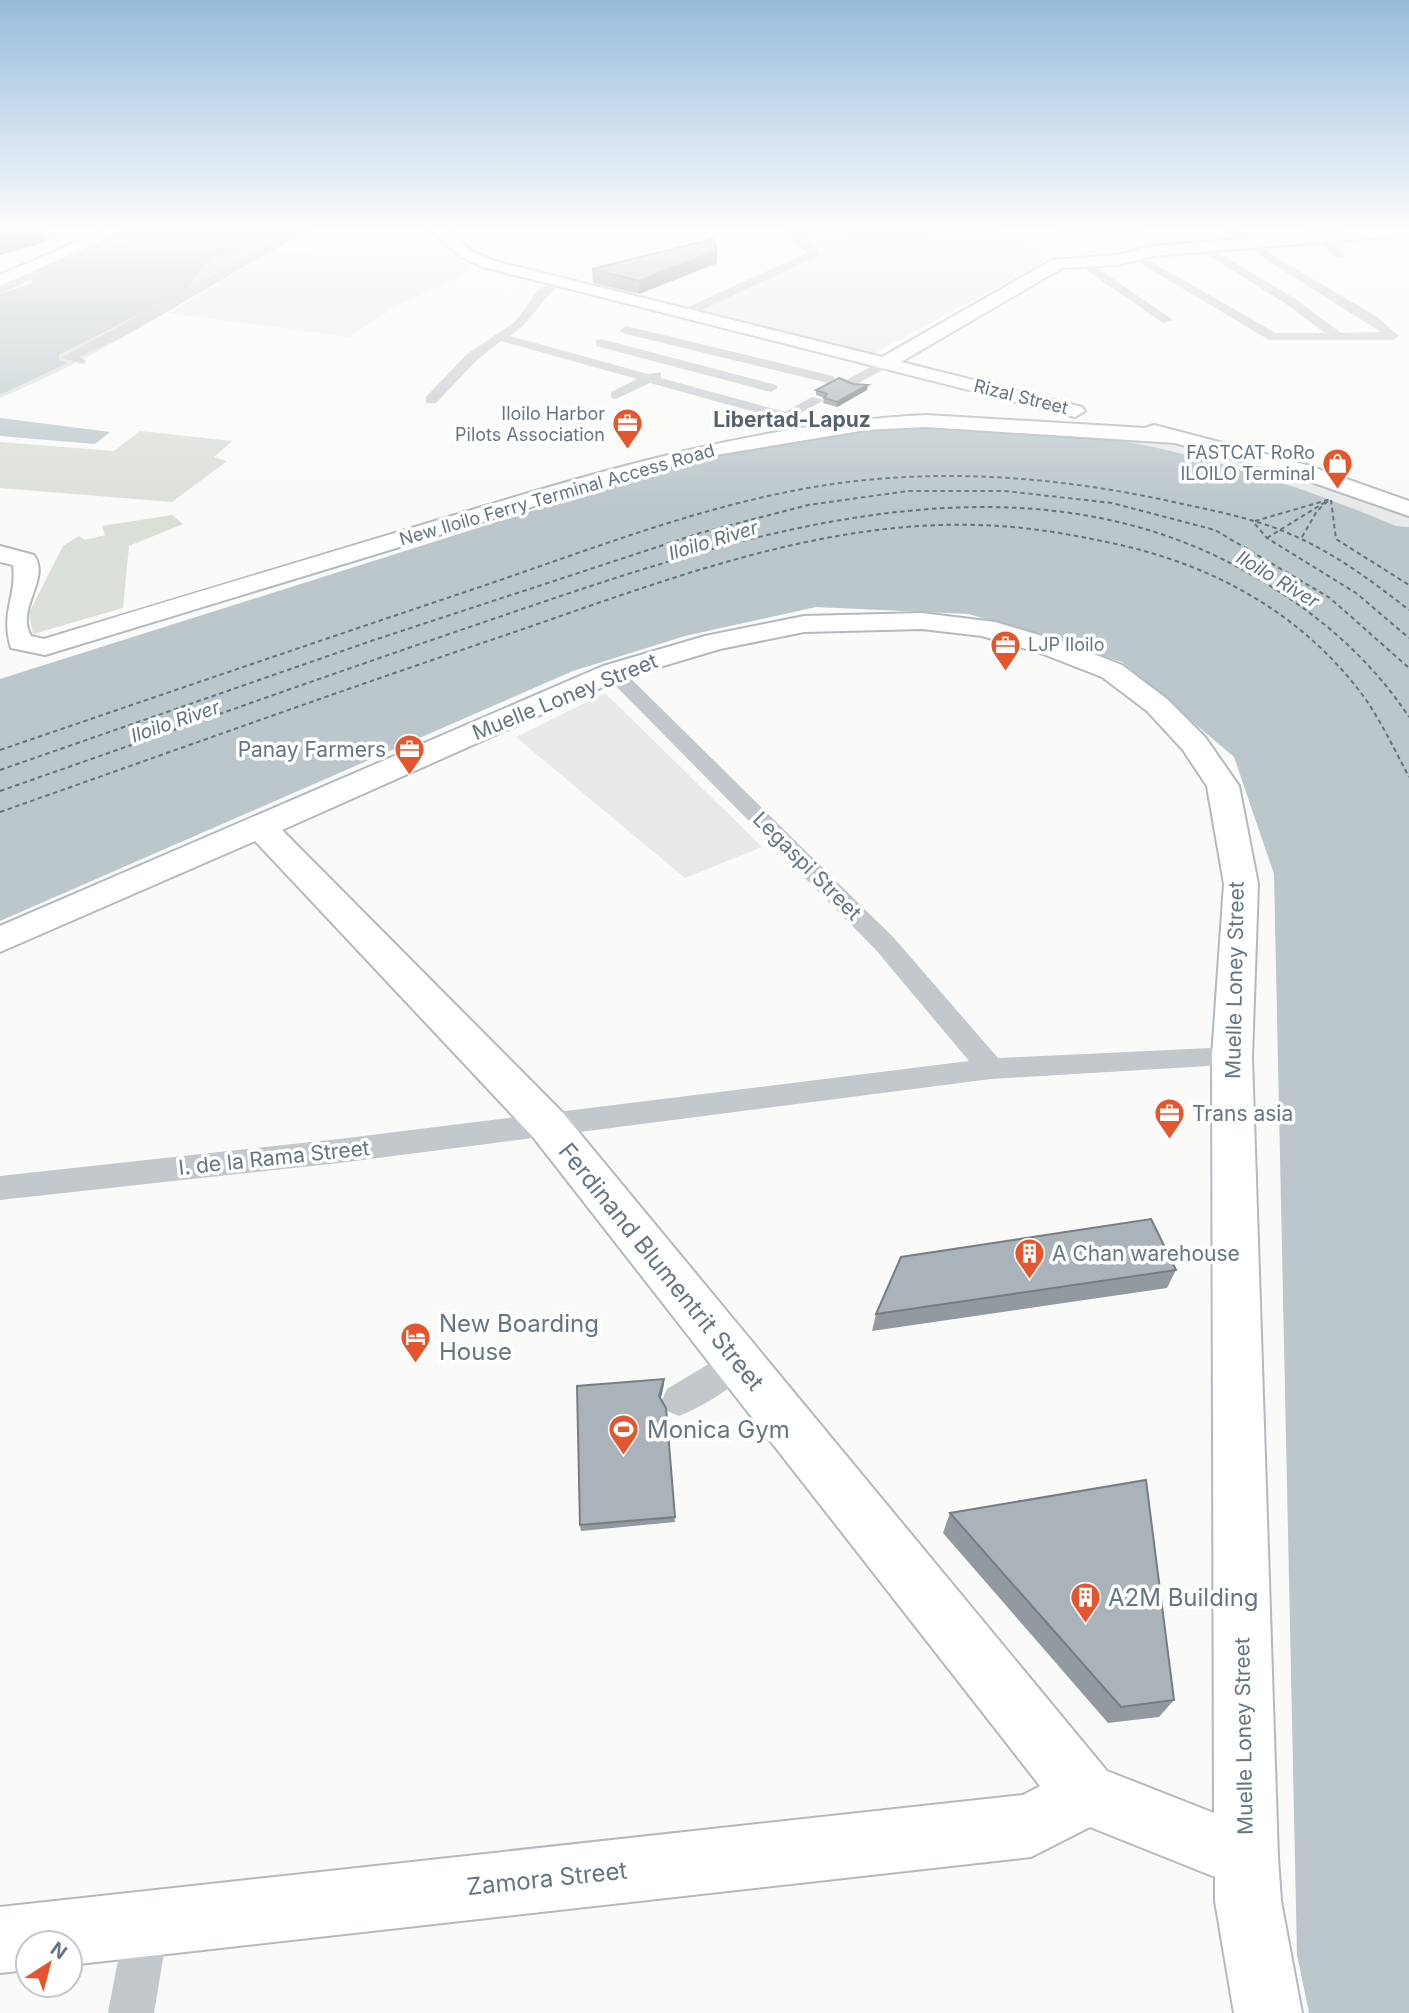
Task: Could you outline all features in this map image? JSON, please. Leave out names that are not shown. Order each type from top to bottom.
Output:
[{"type":"main road","name":"Rizal Street","points":[[716,321],[1179,437],[1299,470],[1409,509]]},
{"type":"main road","points":[[885,363],[958,321]]},
{"type":"main road","name":"New Iloilo Ferry Terminal Access Road","points":[[0,554],[25,560],[27,566],[27,574],[4,622],[3,632],[9,640],[32,648],[92,635],[579,485],[707,450],[763,439],[866,424],[926,421],[1179,437]]},
{"type":"main road","name":"Muelle Loney Street","points":[[0,940],[613,672],[715,642],[804,624],[922,621],[985,628],[1053,648],[1112,671],[1157,705],[1194,744],[1223,786],[1241,884],[1232,1056],[1246,1858],[1248,1901],[1268,2013]]},
{"type":"main road","name":"Ferdinand Blumentrit Street","points":[[259,826],[548,1125],[1086,1794],[1246,1858]]},
{"type":"main road","name":"Zamora Street","points":[[0,1940],[1031,1826],[1086,1794]]},
{"type":"street","points":[[79,361],[68,358],[135,321]]},
{"type":"street","points":[[431,400],[472,357],[522,321]]},
{"type":"street","points":[[1248,321],[1278,339],[1393,336],[1374,321]]},
{"type":"street","points":[[1317,321],[1339,337]]},
{"type":"street","points":[[626,330],[828,379]]},
{"type":"street","points":[[616,395],[752,330]]},
{"type":"street","points":[[500,337],[787,417],[817,400]]},
{"type":"street","points":[[601,343],[771,388]]},
{"type":"street","points":[[848,383],[885,363]]},
{"type":"street","name":"Legaspi Street","points":[[613,672],[885,944],[991,1069]]},
{"type":"street","points":[[548,1125],[991,1069],[1232,1056]]},
{"type":"street","name":"I. de la Rama Street","points":[[0,1188],[548,1125]]},
{"type":"street","points":[[679,1400],[737,1362]]},
{"type":"street","points":[[131,2013],[141,1970],[147,1923]]},
{"type":"shaded area","points":[[126,321],[151,321],[81,360],[0,398],[0,395],[67,363],[59,360],[59,355]]},
{"type":"shaded area","points":[[229,321],[374,321],[349,337]]},
{"type":"shaded area","points":[[741,321],[935,321],[873,354]]},
{"type":"shaded area","points":[[140,431],[232,441],[214,457],[227,461],[172,502],[0,488],[0,442],[114,451]]},
{"type":"shaded area","points":[[1071,434],[1185,442],[1291,470],[1409,512],[1409,527],[1396,526],[1269,477]]},
{"type":"shaded area","points":[[172,515],[183,524],[129,546],[123,608],[33,634],[29,613],[63,546],[79,536],[85,540],[105,535],[102,526]]},
{"type":"shaded area","points":[[605,693],[762,847],[685,878],[516,737]]},
{"type":"water","points":[[0,321],[126,321],[59,355],[59,360],[68,363],[0,395]]},
{"type":"water","points":[[0,418],[110,432],[95,444],[0,436]]},
{"type":"water","name":"Iloilo River","points":[[956,428],[1080,436],[1153,447],[1246,471],[1337,502],[1396,526],[1409,527],[1409,2013],[1309,2013],[1297,1955],[1274,874],[1234,757],[1122,662],[969,614],[816,607],[685,636],[573,671],[0,921],[0,679],[715,453],[856,431]]},
{"type":"building","points":[[839,378],[853,384],[868,385],[837,402],[824,398],[827,394],[816,390]]},
{"type":"building","name":"A Chan warehouse","points":[[1151,1219],[1176,1270],[876,1314],[901,1257]]},
{"type":"building","name":"Monica Gym","points":[[664,1379],[659,1396],[666,1408],[675,1517],[580,1525],[577,1386]]},
{"type":"building","name":"A2M Building","points":[[1146,1480],[1174,1700],[1121,1707],[950,1513]]},
{"type":"ferry route","points":[[0,750],[668,523],[792,491],[890,478],[939,476],[1037,480],[1183,504],[1237,516],[1280,530]]},
{"type":"ferry route","points":[[0,770],[374,640],[700,533],[808,505],[908,491],[1005,491],[1112,503],[1215,530],[1330,598],[1409,668]]},
{"type":"ferry route","points":[[1255,521],[1330,499]]},
{"type":"ferry route","points":[[1302,537],[1317,511],[1330,499]]},
{"type":"ferry route","points":[[1331,500],[1336,539],[1409,585]]},
{"type":"ferry route","points":[[1280,530],[1327,501]]},
{"type":"ferry route","points":[[0,791],[647,568],[748,540],[849,519],[951,508],[1052,511],[1150,531],[1245,571],[1293,601],[1336,634],[1375,673],[1409,717]]},
{"type":"ferry route","points":[[1255,524],[1267,538]]},
{"type":"ferry route","points":[[0,812],[671,579],[792,545],[853,533],[915,526],[977,525],[1064,534],[1151,553],[1219,579],[1280,614],[1334,661],[1373,710],[1409,777]]},
{"type":"ferry route","points":[[1267,538],[1280,530]]},
{"type":"ferry route","points":[[1280,530],[1337,558],[1409,610]]},
{"type":"ferry route","points":[[1267,538],[1356,593],[1409,638]]},
{"type":"place","name":"Iloilo Harbor Pilots Association","points":[[628,451]]},
{"type":"place","name":"FASTCAT RoRo ILOILO Terminal","points":[[1338,490]]},
{"type":"place","name":"LJP Iloilo","points":[[1005,672]]},
{"type":"place","name":"Panay Farmers","points":[[409,777]]},
{"type":"place","name":"Trans asia","points":[[1169,1141]]},
{"type":"place","name":"A Chan warehouse","points":[[1029,1281]]},
{"type":"place","name":"New Boarding House","points":[[416,1365]]},
{"type":"place","name":"Monica Gym","points":[[624,1457]]},
{"type":"place","name":"A2M Building","points":[[1085,1625]]},
{"type":"district","name":"Libertad-Lapuz","points":[[792,420]]}]
